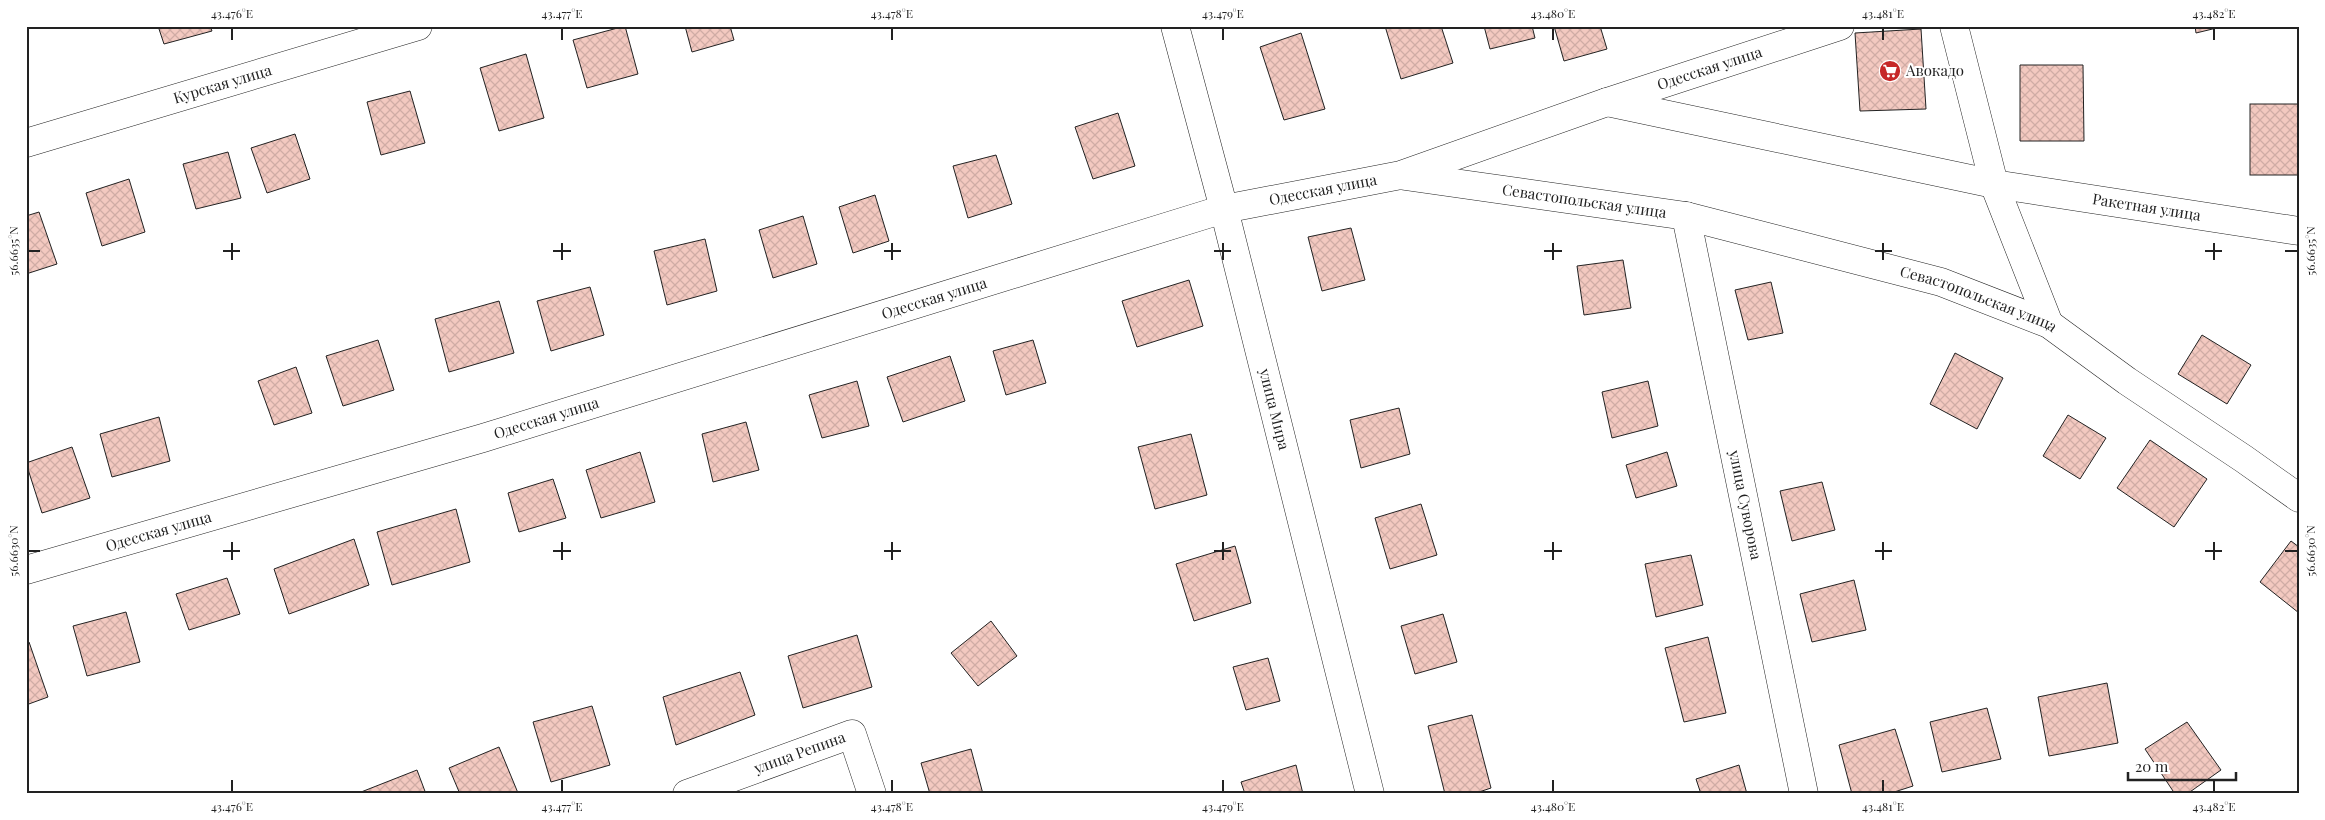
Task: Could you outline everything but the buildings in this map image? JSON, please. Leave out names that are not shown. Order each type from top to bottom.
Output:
[{"type":"street","name":"Курская улица","points":[[26,142],[418,26]]},
{"type":"street","name":"улица Мира","points":[[1175,26],[1224,209],[1370,794]]},
{"type":"street","name":"Одесская улица","points":[[26,570],[483,438],[1224,209],[1401,175],[1607,102],[1840,26]]},
{"type":"street","points":[[1954,26],[1994,184],[2049,324]]},
{"type":"street","name":"Ракетная улица","points":[[1607,102],[1994,184],[2299,231]]},
{"type":"street","name":"Севастопольская улица","points":[[1401,175],[1686,216],[1941,282],[2049,324],[2127,381],[2299,498]]},
{"type":"street","name":"улица Суворова","points":[[1686,216],[1804,794]]},
{"type":"street","name":"улица Репина","points":[[687,794],[852,734],[872,794]]},
{"type":"place","name":"Авокадо","points":[[1890,71]]}]
